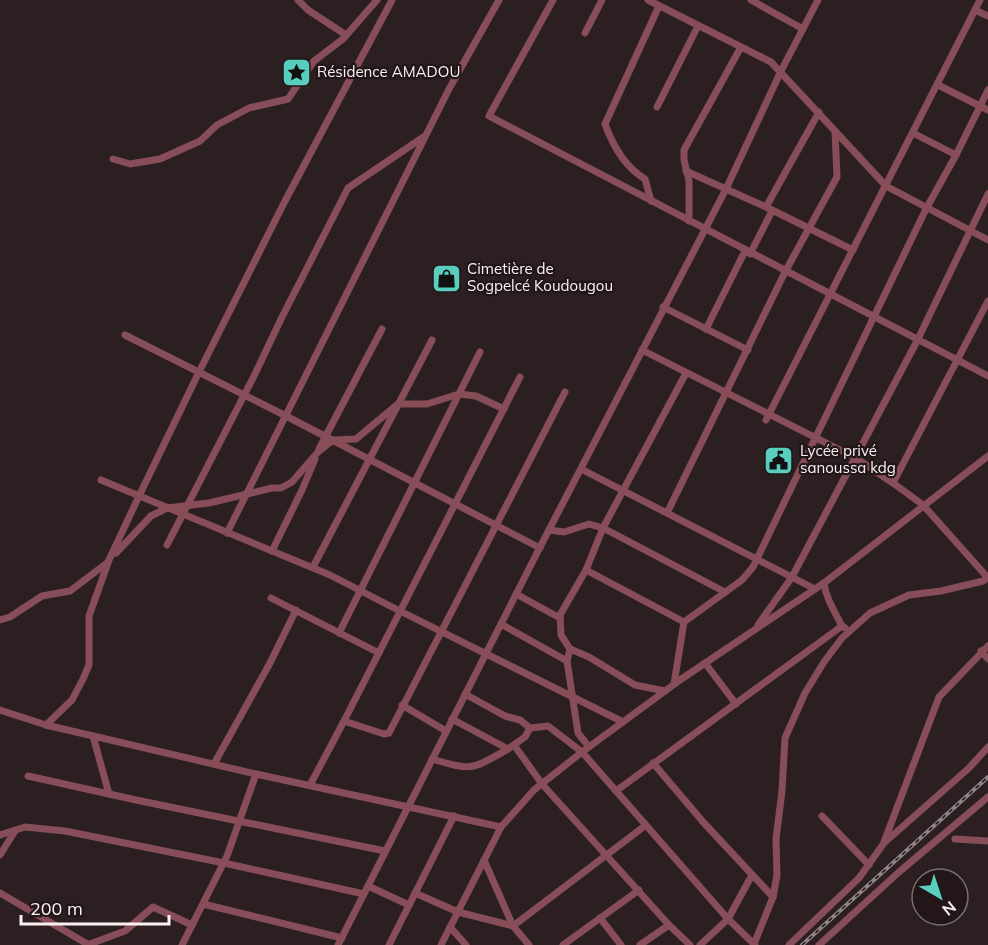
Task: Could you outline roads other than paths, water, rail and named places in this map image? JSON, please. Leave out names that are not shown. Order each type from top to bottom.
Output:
[{"type":"street","points":[[298,0],[308,10],[346,35]]},
{"type":"street","points":[[113,159],[130,164],[159,159],[200,141],[218,125],[249,108],[284,102],[293,94],[307,68],[346,35],[377,0]]},
{"type":"street","points":[[46,725],[72,700],[89,665],[89,616],[110,560],[139,496],[285,201],[392,0]]},
{"type":"street","points":[[227,533],[427,135],[499,0]]},
{"type":"street","points":[[553,0],[489,116],[988,376]]},
{"type":"street","points":[[585,33],[602,0]]},
{"type":"street","points":[[648,0],[771,62],[886,186],[988,240]]},
{"type":"street","points":[[751,0],[760,2],[803,29]]},
{"type":"street","points":[[203,904],[340,942],[663,307],[726,189],[781,71],[818,0]]},
{"type":"street","points":[[768,418],[980,0]]},
{"type":"street","points":[[651,201],[645,179],[632,171],[610,138],[605,124],[658,6]]},
{"type":"street","points":[[975,10],[988,16]]},
{"type":"street","points":[[657,107],[698,26]]},
{"type":"street","points":[[689,221],[684,150],[741,47]]},
{"type":"street","points":[[938,85],[988,110]]},
{"type":"street","points":[[674,684],[684,622],[742,580],[757,560],[926,209],[988,90]]},
{"type":"street","points":[[706,329],[819,112]]},
{"type":"street","points":[[668,513],[785,272],[837,177],[836,131]]},
{"type":"street","points":[[913,133],[956,155]]},
{"type":"street","points":[[167,545],[348,188],[427,135]]},
{"type":"street","points":[[686,171],[853,250]]},
{"type":"street","points":[[754,630],[792,577],[917,341],[988,194]]},
{"type":"street","points":[[893,483],[988,301]]},
{"type":"street","points":[[663,307],[748,350]]},
{"type":"street","points":[[272,551],[302,490],[325,435],[382,329]]},
{"type":"street","points":[[125,335],[325,435],[540,548]]},
{"type":"street","points":[[313,567],[432,340]]},
{"type":"street","points":[[570,649],[567,661],[578,733],[586,750],[616,791],[728,919],[755,944],[773,897],[777,875],[776,839],[785,738],[805,693],[824,662],[850,630],[870,613],[909,595],[941,591],[988,578],[923,505],[854,457],[768,418],[727,393],[642,350]]},
{"type":"street","points":[[339,633],[480,352]]},
{"type":"street","points":[[665,691],[635,685],[589,657],[570,649],[561,635],[560,615],[586,570],[603,528],[686,373]]},
{"type":"street","points":[[310,785],[520,377]]},
{"type":"street","points":[[344,721],[387,734],[565,392]]},
{"type":"street","points":[[0,620],[10,617],[42,596],[70,591],[104,567],[127,539],[151,516],[167,508],[208,503],[272,488],[281,488],[292,482],[318,452],[333,440],[356,439],[398,404],[427,404],[459,394],[476,396],[504,409]]},
{"type":"street","points":[[441,945],[501,827],[542,784],[674,684],[813,588],[824,583],[988,456]]},
{"type":"street","points":[[581,469],[813,588]]},
{"type":"street","points":[[101,480],[313,567],[623,722]]},
{"type":"street","points":[[549,530],[564,532],[589,524],[603,528],[724,592]]},
{"type":"street","points":[[586,570],[684,622]]},
{"type":"street","points":[[824,583],[825,592],[842,626],[850,630]]},
{"type":"street","points":[[516,594],[560,618]]},
{"type":"street","points":[[271,597],[378,653]]},
{"type":"street","points":[[214,764],[270,663],[296,610]]},
{"type":"street","points":[[501,624],[567,661]]},
{"type":"street","points":[[616,791],[842,626]]},
{"type":"street","points":[[789,945],[852,886],[869,865],[884,843],[939,697],[985,649],[988,658]]},
{"type":"street","points":[[705,663],[736,704]]},
{"type":"street","points":[[465,694],[505,716],[520,720],[530,728],[548,726],[586,750]]},
{"type":"street","points":[[402,705],[446,731]]},
{"type":"street","points":[[0,710],[46,725],[93,736],[501,827]]},
{"type":"street","points":[[452,719],[511,747],[669,925],[690,945]]},
{"type":"street","points":[[432,759],[471,768],[478,766],[525,737],[530,728]]},
{"type":"street","points":[[93,736],[109,794]]},
{"type":"street","points":[[884,843],[969,768],[988,747]]},
{"type":"street","points":[[653,763],[773,897]]},
{"type":"street","points":[[182,945],[224,863],[256,774]]},
{"type":"street","points":[[28,776],[385,851]]},
{"type":"street","points":[[819,945],[899,872],[988,797]]},
{"type":"street","points":[[389,945],[454,816]]},
{"type":"street","points":[[822,816],[869,865]]},
{"type":"street","points":[[513,926],[646,825]]},
{"type":"street","points":[[0,835],[25,827],[65,831],[364,894]]},
{"type":"street","points":[[0,855],[15,831]]},
{"type":"street","points":[[955,839],[988,841]]},
{"type":"street","points":[[484,860],[513,926],[529,945]]},
{"type":"street","points":[[700,945],[728,919],[752,875]]},
{"type":"street","points":[[368,886],[410,905]]},
{"type":"street","points":[[563,945],[639,890]]},
{"type":"street","points":[[0,893],[88,945],[125,931],[153,908],[192,925]]},
{"type":"street","points":[[416,893],[458,912],[513,926]]},
{"type":"street","points":[[600,918],[621,945]]},
{"type":"street","points":[[640,945],[669,925]]},
{"type":"street","points":[[450,927],[466,945]]},
{"type":"railway","points":[[802,945],[988,777]]},
{"type":"place","name":"Résidence AMADOU","points":[[296,72]]},
{"type":"place","name":"Cimetière de Sogpelcé Koudougou","points":[[446,278]]},
{"type":"place","name":"Lycée privé sanoussa kdg","points":[[779,460]]}]
